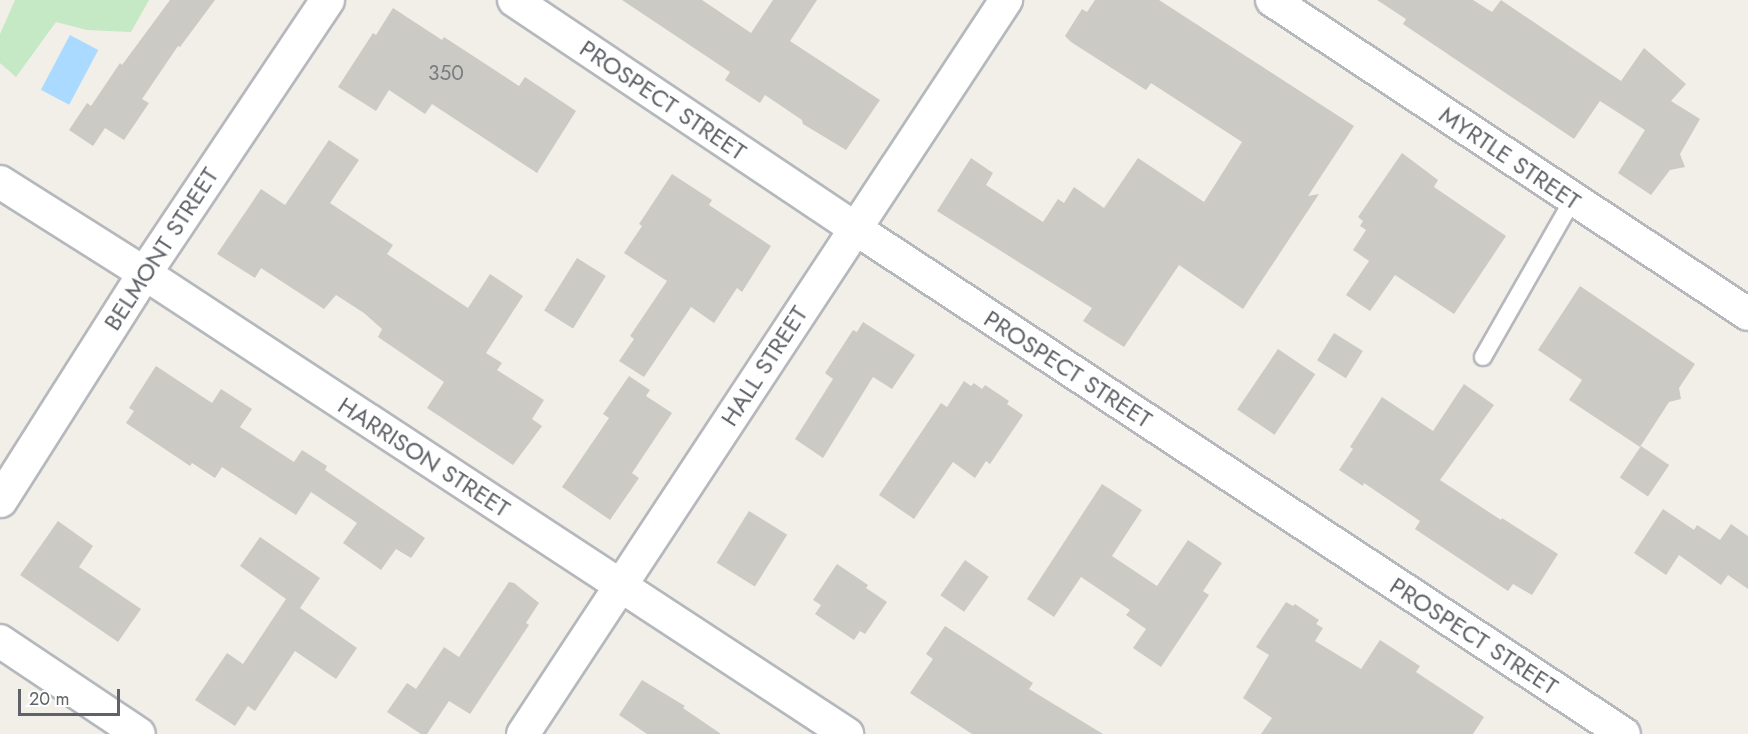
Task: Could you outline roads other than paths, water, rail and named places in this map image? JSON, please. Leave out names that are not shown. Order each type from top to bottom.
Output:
[{"type":"street","name":"BELMONT STREET","points":[[0,500],[144,273],[327,0]]},
{"type":"street","name":"PROSPECT STREET","points":[[514,0],[856,229],[1624,734]]},
{"type":"street","name":"HALL STREET","points":[[523,734],[1006,0]]},
{"type":"street","name":"MYRTLE STREET","points":[[1272,0],[1748,314]]},
{"type":"street","name":"HARRISON STREET","points":[[0,182],[144,273],[847,734]]},
{"type":"street","points":[[0,641],[139,734]]},
{"type":"lane","points":[[1483,357],[1573,199]]},
{"type":"water","points":[[70,35],[98,50],[69,105],[41,90]]}]
